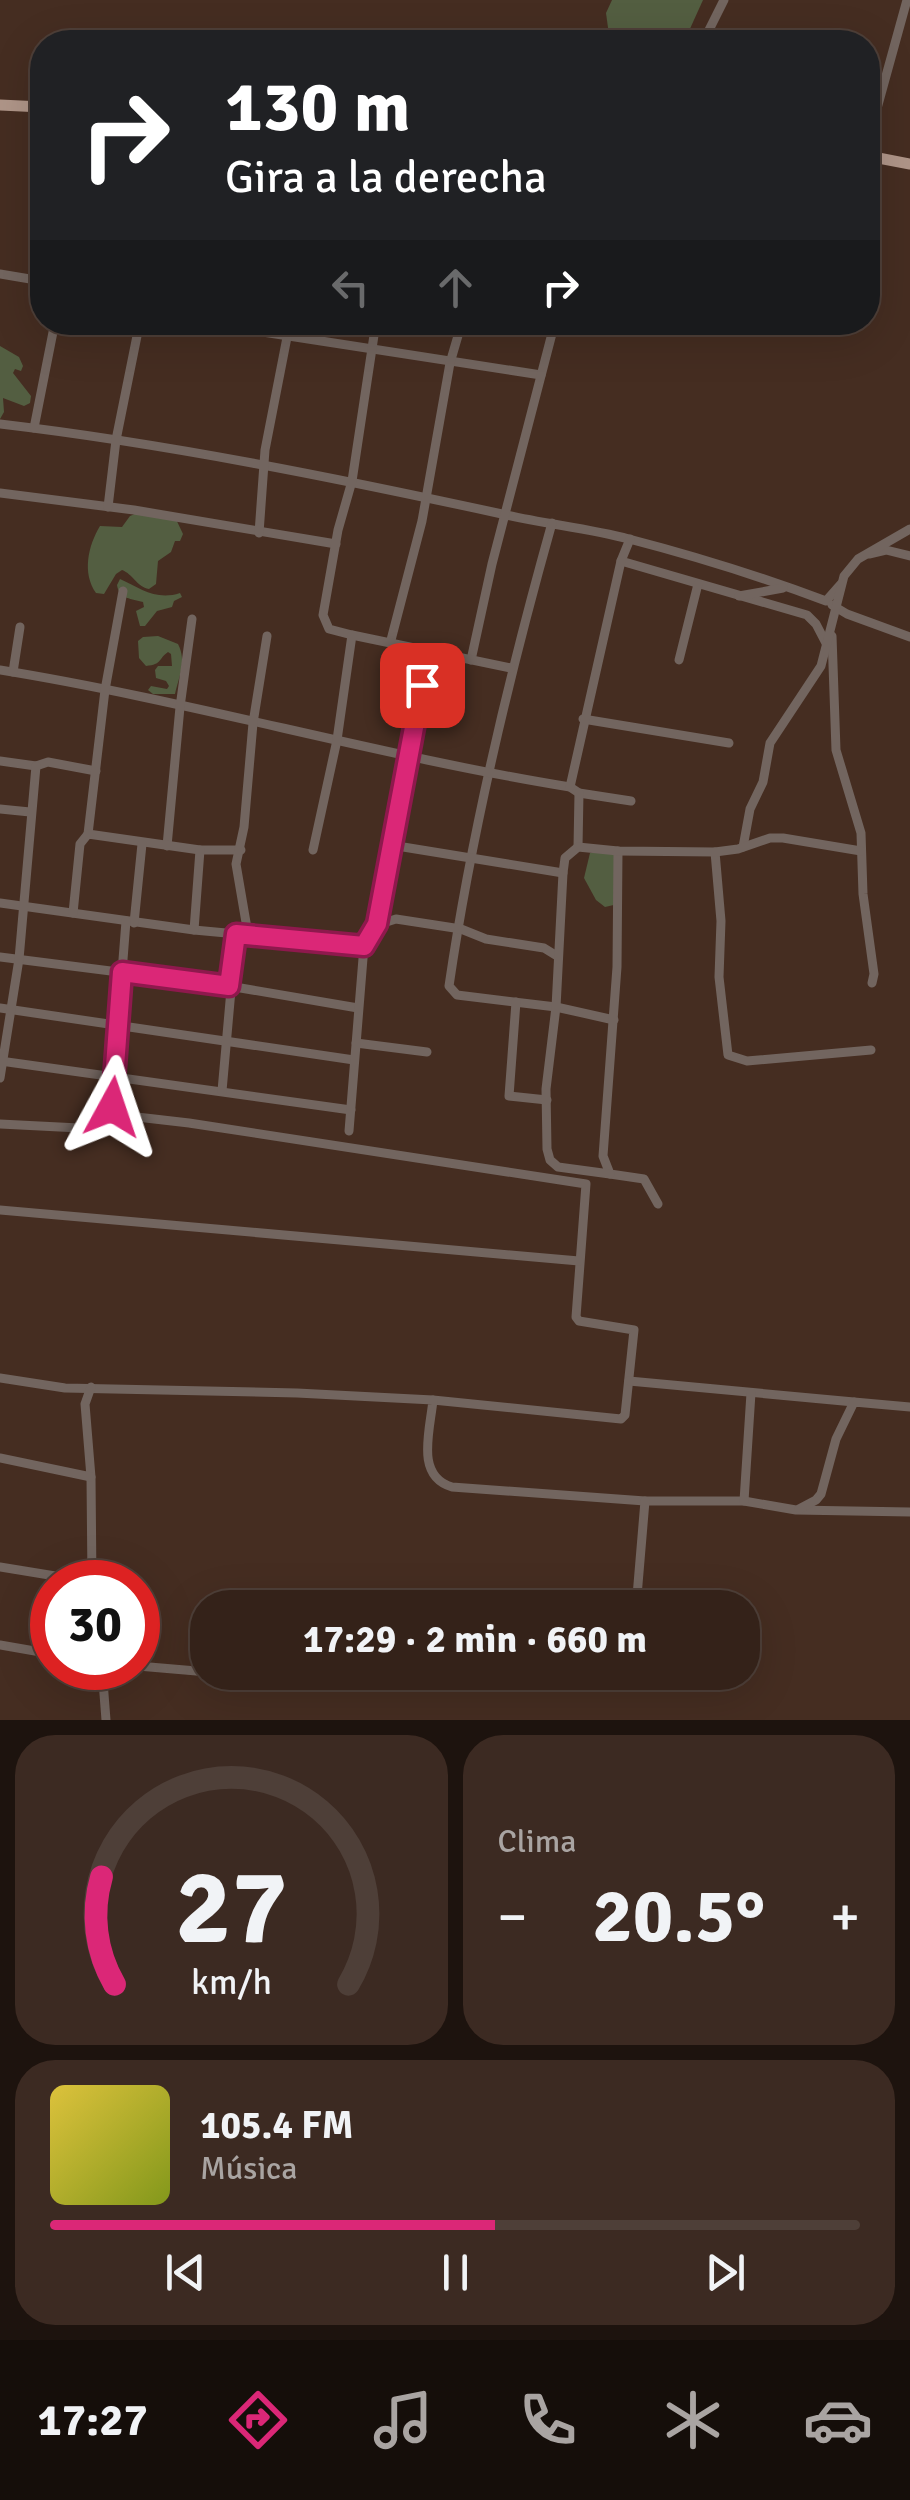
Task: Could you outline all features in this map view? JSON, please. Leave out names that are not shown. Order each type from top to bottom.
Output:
[{"type":"main road","points":[[0,105],[30,106]]},
{"type":"main road","points":[[880,158],[910,164]]},
{"type":"street","points":[[710,30],[724,0]]},
{"type":"street","points":[[880,98],[907,0]]},
{"type":"street","points":[[0,274],[30,278]]},
{"type":"street","points":[[34,428],[52,335]]},
{"type":"street","points":[[108,506],[116,440],[137,335]]},
{"type":"street","points":[[270,335],[540,375]]},
{"type":"street","points":[[260,533],[264,467],[288,335]]},
{"type":"street","points":[[375,335],[352,481],[323,615],[329,629],[511,668]]},
{"type":"street","points":[[390,640],[422,521],[458,335]]},
{"type":"street","points":[[471,660],[551,335]]},
{"type":"street","points":[[0,424],[352,481],[630,539],[826,600],[847,614],[910,637]]},
{"type":"street","points":[[0,493],[108,506],[336,544]]},
{"type":"street","points":[[552,524],[511,668],[471,856],[449,986],[456,995],[556,1006],[614,1020]]},
{"type":"street","points":[[826,600],[850,567],[865,554],[910,534]]},
{"type":"street","points":[[578,847],[575,790],[583,719],[621,561],[630,539]]},
{"type":"street","points":[[865,554],[886,550],[910,556]]},
{"type":"street","points":[[621,561],[807,616],[834,656]]},
{"type":"street","points":[[678,660],[698,584]]},
{"type":"street","points":[[743,847],[750,809],[763,782],[770,743],[821,666],[841,584]]},
{"type":"street","points":[[738,596],[791,588]]},
{"type":"street","points":[[73,913],[80,844],[88,834],[105,690],[123,592]]},
{"type":"street","points":[[167,846],[192,620]]},
{"type":"street","points":[[13,672],[20,627]]},
{"type":"street","points":[[832,628],[836,750],[861,833],[872,983]]},
{"type":"street","points":[[313,850],[337,740],[352,635]]},
{"type":"street","points":[[248,934],[236,864],[241,850],[253,722],[267,636]]},
{"type":"street","points":[[349,1130],[364,946],[377,924],[428,650]]},
{"type":"street","points":[[0,670],[488,774],[631,800]]},
{"type":"street","points":[[583,719],[729,744]]},
{"type":"street","points":[[0,761],[36,766],[48,762],[96,770]]},
{"type":"street","points":[[0,1078],[6,1009],[18,959],[36,766]]},
{"type":"street","points":[[0,808],[30,812]]},
{"type":"street","points":[[88,834],[142,844],[241,850]]},
{"type":"street","points":[[658,1204],[644,1179],[558,1167],[550,1160],[546,1089],[556,1006],[565,858],[578,847],[715,852],[770,838],[861,851]]},
{"type":"street","points":[[111,1114],[122,972],[142,844]]},
{"type":"street","points":[[392,845],[562,872]]},
{"type":"street","points":[[194,930],[200,850]]},
{"type":"street","points":[[610,1174],[603,1156],[614,1020],[618,851]]},
{"type":"street","points":[[715,852],[728,1056],[747,1061],[871,1050]]},
{"type":"street","points":[[0,903],[194,930],[364,946]]},
{"type":"street","points":[[380,907],[396,918],[544,948],[557,956]]},
{"type":"street","points":[[377,924],[396,918]]},
{"type":"street","points":[[222,1090],[236,934]]},
{"type":"street","points":[[0,957],[229,986],[358,1008]]},
{"type":"street","points":[[516,1002],[510,1096],[547,1100]]},
{"type":"street","points":[[6,1009],[354,1060]]},
{"type":"street","points":[[356,1043],[427,1052]]},
{"type":"street","points":[[2,1061],[351,1110]]},
{"type":"street","points":[[0,1124],[79,1128],[111,1114],[586,1184]]},
{"type":"street","points":[[0,1378],[64,1388],[433,1400],[620,1418],[626,1410],[633,1329],[577,1320],[589,1171]]},
{"type":"street","points":[[0,1210],[579,1260]]},
{"type":"street","points":[[628,1381],[910,1406]]},
{"type":"street","points":[[92,1387],[85,1404],[92,1560]]},
{"type":"street","points":[[64,1388],[85,1404]]},
{"type":"street","points":[[744,1501],[751,1393]]},
{"type":"street","points":[[433,1400],[427,1466],[441,1484],[452,1487],[645,1501],[744,1501],[796,1510],[910,1512]]},
{"type":"street","points":[[796,1510],[821,1494],[836,1439],[854,1402]]},
{"type":"street","points":[[0,1458],[91,1477]]},
{"type":"street","points":[[638,1590],[645,1501]]},
{"type":"street","points":[[0,1567],[30,1572]]},
{"type":"street","points":[[0,1645],[30,1650]]},
{"type":"street","points":[[160,1668],[190,1670]]},
{"type":"street","points":[[104,1690],[106,1720]]},
{"type":"green space","points":[[612,0],[703,0],[689,30],[608,30],[606,13]]},
{"type":"green space","points":[[0,346],[19,357],[23,366],[13,373],[31,396],[30,403],[24,406],[3,398],[0,419]]},
{"type":"green space","points":[[142,511],[174,515],[183,534],[171,552],[158,561],[156,584],[145,588],[122,570],[104,594],[96,593],[89,577],[88,560],[100,526],[122,527],[130,516]]},
{"type":"green space","points":[[120,579],[148,592],[180,593],[182,597],[140,626],[136,611],[144,607],[143,602],[120,593]]},
{"type":"green space","points":[[158,636],[178,644],[181,651],[175,694],[153,694],[148,690],[151,686],[169,686],[156,678],[155,670],[158,666],[172,666],[171,654],[168,652],[158,663],[146,666],[139,658],[138,641]]},
{"type":"green space","points":[[590,853],[618,854],[618,904],[605,907],[596,900],[584,878]]},
{"type":"route","points":[[112,1107],[122,972],[229,986],[236,934],[364,946],[368,941],[377,924],[422,685]]}]
